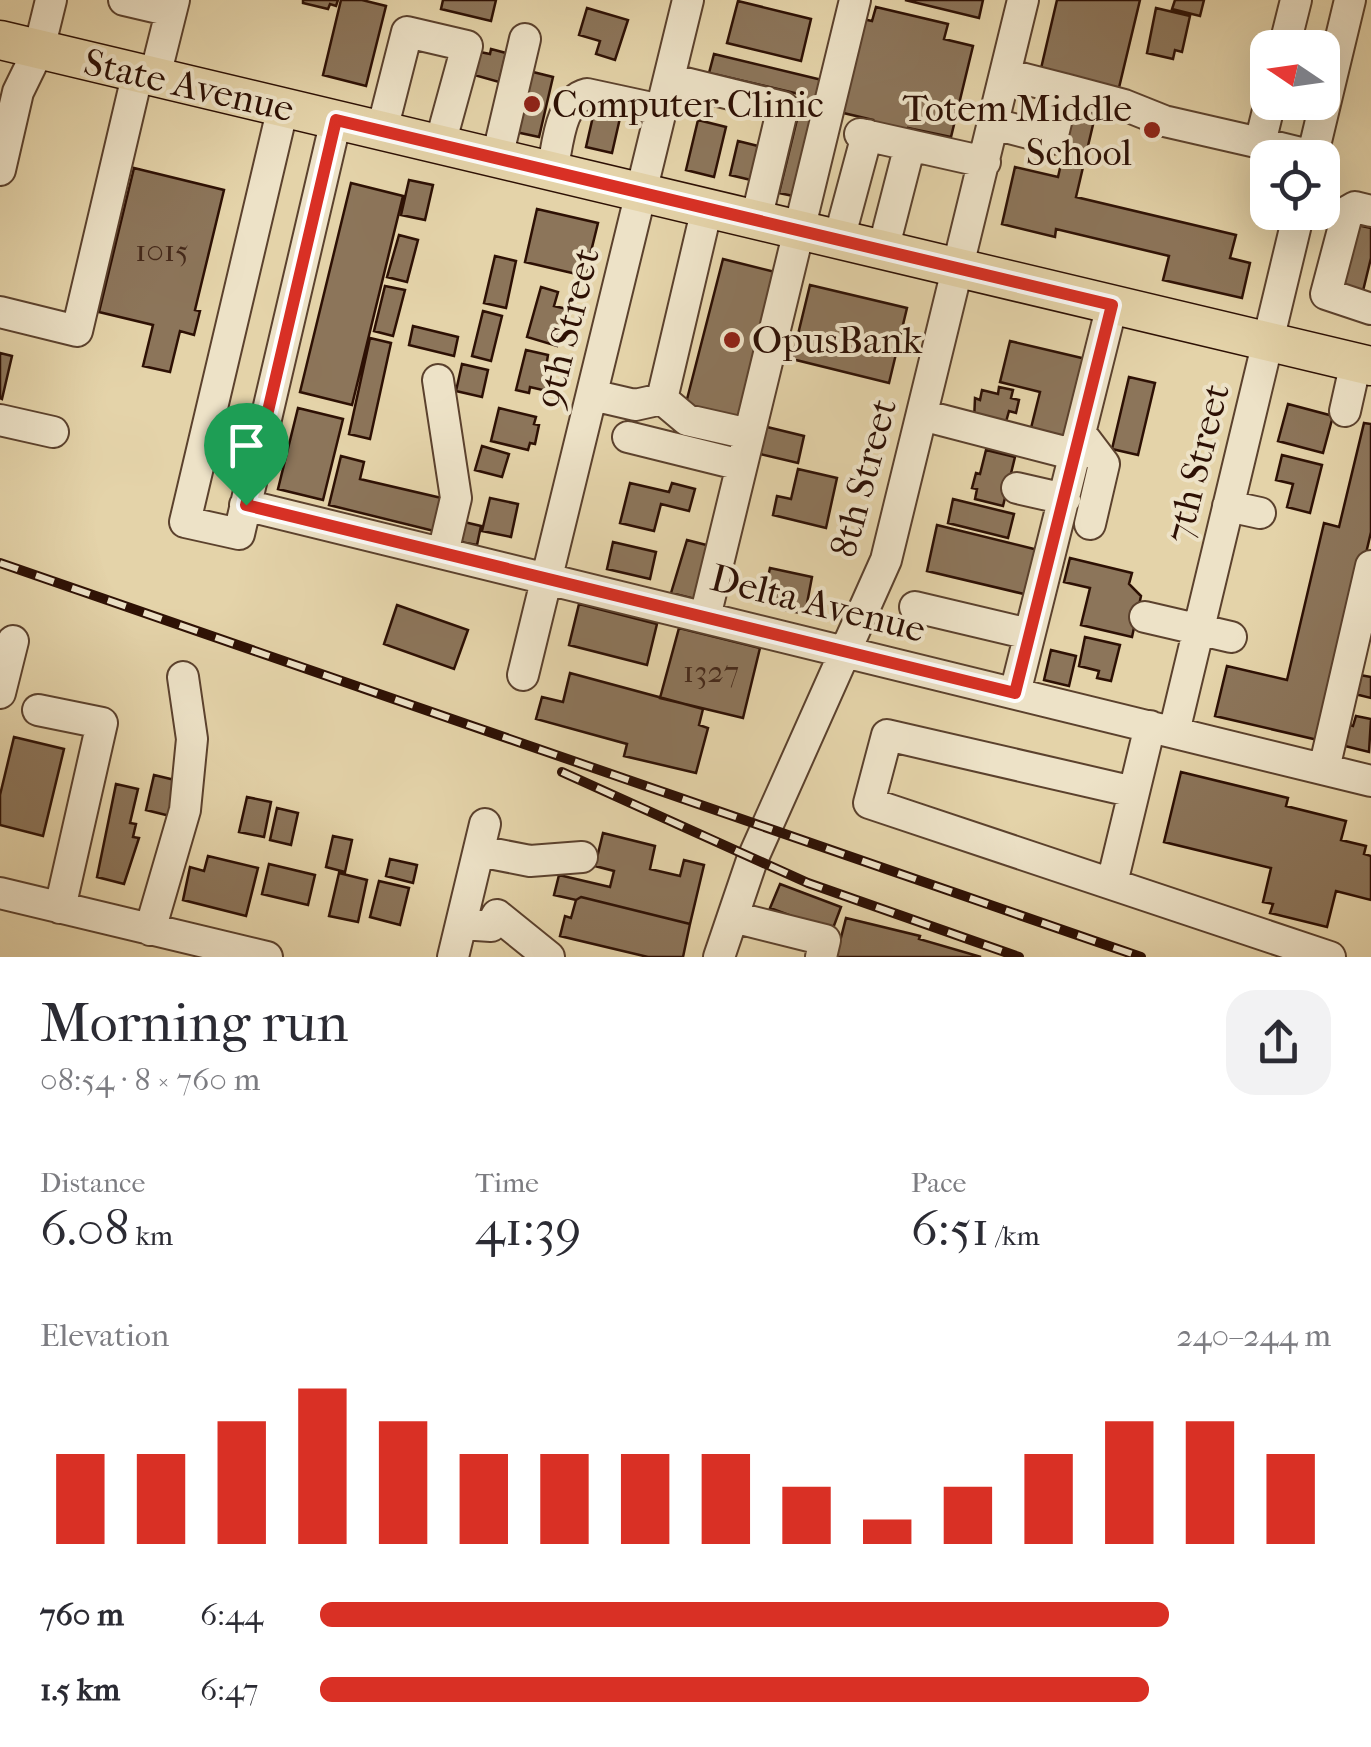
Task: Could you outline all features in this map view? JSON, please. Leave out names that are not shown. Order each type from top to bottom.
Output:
[{"type":"main road","name":"State Avenue","points":[[0,40],[1363,364]]},
{"type":"street","points":[[0,170],[8,102],[39,48],[50,0]]},
{"type":"street","points":[[0,312],[77,331],[147,74],[172,6],[124,0]]},
{"type":"street","name":"9th Street","points":[[524,674],[688,0]]},
{"type":"street","points":[[705,617],[760,386],[762,350],[779,284],[788,269],[854,0]]},
{"type":"street","name":"8th Street","points":[[719,957],[752,860],[886,560],[1023,0]]},
{"type":"street","points":[[1288,30],[1296,0]]},
{"type":"street","points":[[1317,140],[1350,0]]},
{"type":"street","points":[[382,130],[407,32],[468,46],[440,144]]},
{"type":"street","points":[[497,158],[526,39]]},
{"type":"street","points":[[1005,74],[1124,105],[1164,121],[1250,141]]},
{"type":"street","points":[[669,79],[783,106],[756,220]]},
{"type":"street","points":[[994,124],[1052,139],[1064,89]]},
{"type":"street","points":[[552,171],[567,109],[580,95],[661,110]]},
{"type":"street","points":[[283,107],[186,522],[239,534],[336,120]]},
{"type":"street","points":[[839,240],[863,134],[984,162]]},
{"type":"street","points":[[883,250],[910,145]]},
{"type":"street","points":[[1371,211],[1355,207],[1348,211],[1326,294],[1371,309]]},
{"type":"street","points":[[662,399],[707,208]]},
{"type":"street","name":"7th Street","points":[[1112,883],[1134,792],[1198,630],[1295,230]]},
{"type":"street","points":[[1015,693],[1112,305]]},
{"type":"street","points":[[1345,411],[1363,364]]},
{"type":"street","points":[[438,380],[456,498],[442,553]]},
{"type":"street","points":[[592,394],[635,405],[662,399]]},
{"type":"street","points":[[662,399],[687,420],[749,434]]},
{"type":"street","points":[[922,416],[1079,445],[1104,464],[1090,524]]},
{"type":"street","points":[[0,420],[53,432]]},
{"type":"street","points":[[628,437],[741,465]]},
{"type":"street","points":[[1017,488],[1066,499]]},
{"type":"street","name":"Delta Avenue","points":[[246,505],[1371,781]]},
{"type":"street","points":[[1228,506],[1260,513]]},
{"type":"street","points":[[1324,769],[1371,566]]},
{"type":"street","points":[[915,607],[1029,634]]},
{"type":"street","points":[[1146,617],[1231,637]]},
{"type":"street","points":[[0,693],[14,641]]},
{"type":"street","points":[[157,940],[185,810],[192,740],[182,677]]},
{"type":"street","points":[[38,710],[102,723],[60,908]]},
{"type":"street","points":[[1134,792],[887,734],[870,804],[1330,957]]},
{"type":"street","points":[[452,957],[482,837],[530,860],[582,856]]},
{"type":"street","points":[[470,888],[486,892],[494,899],[497,915],[549,957]]},
{"type":"street","points":[[0,893],[157,940],[267,957]]},
{"type":"street","points":[[461,924],[490,926],[497,915]]},
{"type":"street","points":[[733,918],[825,940],[821,957]]},
{"type":"building","points":[[303,0],[338,0],[336,6],[330,4],[328,9]]},
{"type":"building","points":[[341,0],[386,6],[366,86],[323,75]]},
{"type":"building","points":[[443,0],[496,0],[491,21],[441,9]]},
{"type":"building","points":[[905,0],[983,0],[979,18]]},
{"type":"building","points":[[1057,0],[1140,0],[1117,96],[1039,77]]},
{"type":"building","points":[[1175,0],[1204,0],[1200,16],[1172,9]]},
{"type":"building","points":[[738,1],[811,19],[801,61],[727,43]]},
{"type":"building","points":[[876,7],[948,24],[944,39],[973,46],[951,137],[908,128],[906,137],[871,128],[873,120],[835,111],[858,18],[872,21]]},
{"type":"building","points":[[587,8],[628,20],[615,60],[596,54],[600,41],[579,35]]},
{"type":"building","points":[[1156,8],[1190,16],[1182,52],[1175,50],[1173,59],[1147,53]]},
{"type":"building","points":[[491,49],[506,53],[499,82],[474,75],[480,52],[490,54]]},
{"type":"building","points":[[714,54],[826,81],[798,197],[779,193],[803,95],[709,73]]},
{"type":"building","name":"Computer Clinic","points":[[525,70],[553,77],[539,137],[511,131]]},
{"type":"building","points":[[1074,107],[1096,112],[1076,197],[1236,235],[1230,258],[1250,263],[1242,298],[1163,280],[1169,256],[1056,229],[1055,237],[1002,224],[1015,167],[1058,177]]},
{"type":"building","points":[[594,112],[620,118],[612,153],[586,147]]},
{"type":"building","points":[[698,120],[726,127],[714,177],[686,170]]},
{"type":"building","points":[[738,141],[762,147],[755,181],[730,175]]},
{"type":"building","points":[[134,168],[224,190],[195,310],[200,311],[194,335],[180,331],[170,372],[143,366],[153,325],[99,312]]},
{"type":"building","points":[[409,180],[433,185],[425,220],[401,215]]},
{"type":"building","points":[[351,183],[403,196],[352,405],[300,392]]},
{"type":"building","points":[[537,209],[598,223],[585,276],[525,262]]},
{"type":"building","points":[[1348,223],[1371,228],[1371,258],[1362,295],[1340,293]]},
{"type":"building","points":[[399,235],[418,240],[407,282],[387,277]]},
{"type":"building","points":[[495,256],[516,261],[506,308],[484,303]]},
{"type":"building","name":"OpusBank","points":[[723,259],[779,273],[741,421],[685,407]]},
{"type":"building","points":[[810,285],[907,308],[889,383],[792,359]]},
{"type":"building","points":[[385,286],[405,290],[393,336],[374,331]]},
{"type":"building","points":[[541,287],[558,292],[554,306],[567,309],[557,346],[527,337]]},
{"type":"building","points":[[483,311],[502,316],[491,361],[472,356]]},
{"type":"building","points":[[413,326],[458,337],[454,356],[409,345]]},
{"type":"building","points":[[370,338],[391,343],[370,439],[349,434]]},
{"type":"building","points":[[1010,341],[1086,359],[1067,437],[1031,428],[1040,392],[1000,382]]},
{"type":"building","points":[[526,350],[548,355],[546,367],[552,369],[547,391],[530,387],[529,393],[516,390]]},
{"type":"building","points":[[0,353],[12,356],[2,399],[0,398]]},
{"type":"building","points":[[462,364],[488,370],[482,397],[456,391]]},
{"type":"building","points":[[1129,377],[1155,383],[1138,455],[1112,449]]},
{"type":"building","points":[[999,387],[1013,390],[1011,398],[1019,400],[1016,413],[1009,411],[1004,429],[974,421],[975,398],[980,400],[982,390],[998,394]]},
{"type":"building","points":[[1288,404],[1333,416],[1323,453],[1278,441]]},
{"type":"building","points":[[298,408],[343,419],[323,500],[278,489]]},
{"type":"building","points":[[499,408],[536,417],[534,424],[539,425],[535,444],[530,443],[528,450],[491,441]]},
{"type":"building","points":[[1364,423],[1371,424],[1371,532],[1322,741],[1215,716],[1227,666],[1287,680],[1324,523],[1339,527]]},
{"type":"building","points":[[763,426],[804,436],[798,463],[756,453]]},
{"type":"building","points":[[482,446],[509,454],[502,477],[475,470]]},
{"type":"building","points":[[986,450],[1015,457],[1003,506],[975,499],[977,489],[972,488]]},
{"type":"building","points":[[1282,455],[1322,465],[1310,513],[1287,507],[1293,484],[1276,480]]},
{"type":"building","points":[[341,456],[364,462],[360,479],[450,500],[442,533],[329,505]]},
{"type":"building","points":[[798,469],[837,478],[826,528],[773,515],[777,496],[791,499]]},
{"type":"building","points":[[630,483],[669,492],[672,483],[695,489],[689,511],[661,504],[654,531],[620,523]]},
{"type":"building","points":[[490,498],[518,504],[511,537],[482,531]]},
{"type":"building","points":[[953,499],[1014,514],[1008,538],[948,523]]},
{"type":"building","points":[[460,521],[481,526],[477,545],[455,541]]},
{"type":"building","points":[[937,525],[1038,550],[1028,595],[927,571]]},
{"type":"building","points":[[687,540],[714,547],[699,600],[671,593]]},
{"type":"building","points":[[613,542],[656,552],[650,579],[607,569]]},
{"type":"building","points":[[1070,558],[1132,573],[1129,584],[1141,596],[1132,637],[1081,625],[1090,588],[1064,582]]},
{"type":"building","points":[[770,568],[812,577],[805,614],[786,610],[788,604],[763,599]]},
{"type":"building","points":[[579,604],[657,624],[647,665],[569,645]]},
{"type":"building","points":[[397,605],[468,630],[454,669],[384,644]]},
{"type":"building","points":[[679,628],[760,648],[743,718],[660,698]]},
{"type":"building","points":[[1085,637],[1120,645],[1111,681],[1097,678],[1099,671],[1079,666]]},
{"type":"building","points":[[1051,650],[1076,656],[1069,686],[1044,680]]},
{"type":"building","points":[[570,673],[703,709],[699,725],[708,728],[696,773],[624,756],[627,744],[536,719],[542,697],[563,702]]},
{"type":"building","points":[[1360,675],[1371,677],[1371,698],[1355,694]]},
{"type":"building","points":[[1356,716],[1371,719],[1369,752],[1337,744],[1342,723],[1353,726]]},
{"type":"building","points":[[14,737],[64,749],[43,836],[0,825],[0,795]]},
{"type":"building","points":[[1181,772],[1288,798],[1286,806],[1346,821],[1341,840],[1366,846],[1364,854],[1371,856],[1371,900],[1336,891],[1327,927],[1270,913],[1273,904],[1263,902],[1271,868],[1164,842]]},
{"type":"building","points":[[154,775],[179,781],[170,816],[146,810]]},
{"type":"building","points":[[116,784],[138,789],[130,823],[136,824],[133,837],[139,838],[124,884],[97,877]]},
{"type":"building","points":[[247,797],[271,802],[264,837],[239,832]]},
{"type":"building","points":[[277,808],[298,813],[291,845],[270,840]]},
{"type":"building","points":[[603,833],[655,846],[650,869],[680,876],[684,860],[704,865],[690,924],[581,897],[576,900],[554,895],[559,875],[610,887],[614,871],[595,866]]},
{"type":"building","points":[[333,836],[352,840],[345,872],[326,867]]},
{"type":"building","points":[[208,856],[258,868],[246,916],[183,900],[190,867],[204,871]]},
{"type":"building","points":[[390,859],[417,865],[413,883],[386,876]]},
{"type":"building","points":[[269,864],[315,875],[308,905],[262,894]]},
{"type":"building","points":[[339,873],[367,880],[358,922],[329,916]]},
{"type":"building","points":[[379,881],[409,888],[400,925],[370,917]]},
{"type":"building","points":[[780,884],[841,907],[832,931],[770,908]]},
{"type":"building","points":[[581,897],[690,924],[683,957],[648,957],[560,936],[565,916],[571,918],[576,900]]},
{"type":"building","points":[[846,918],[920,936],[919,939],[981,957],[836,957]]},
{"type":"railway","points":[[0,563],[1141,957]]},
{"type":"railway","points":[[562,772],[808,883],[1019,957]]},
{"type":"place","name":"Computer Clinic","points":[[532,104]]},
{"type":"place","name":"Totem Middle School","points":[[1152,130]]},
{"type":"place","name":"OpusBank","points":[[732,340]]},
{"type":"route","points":[[336,120],[1112,305],[1015,693],[246,505],[336,120]]}]
